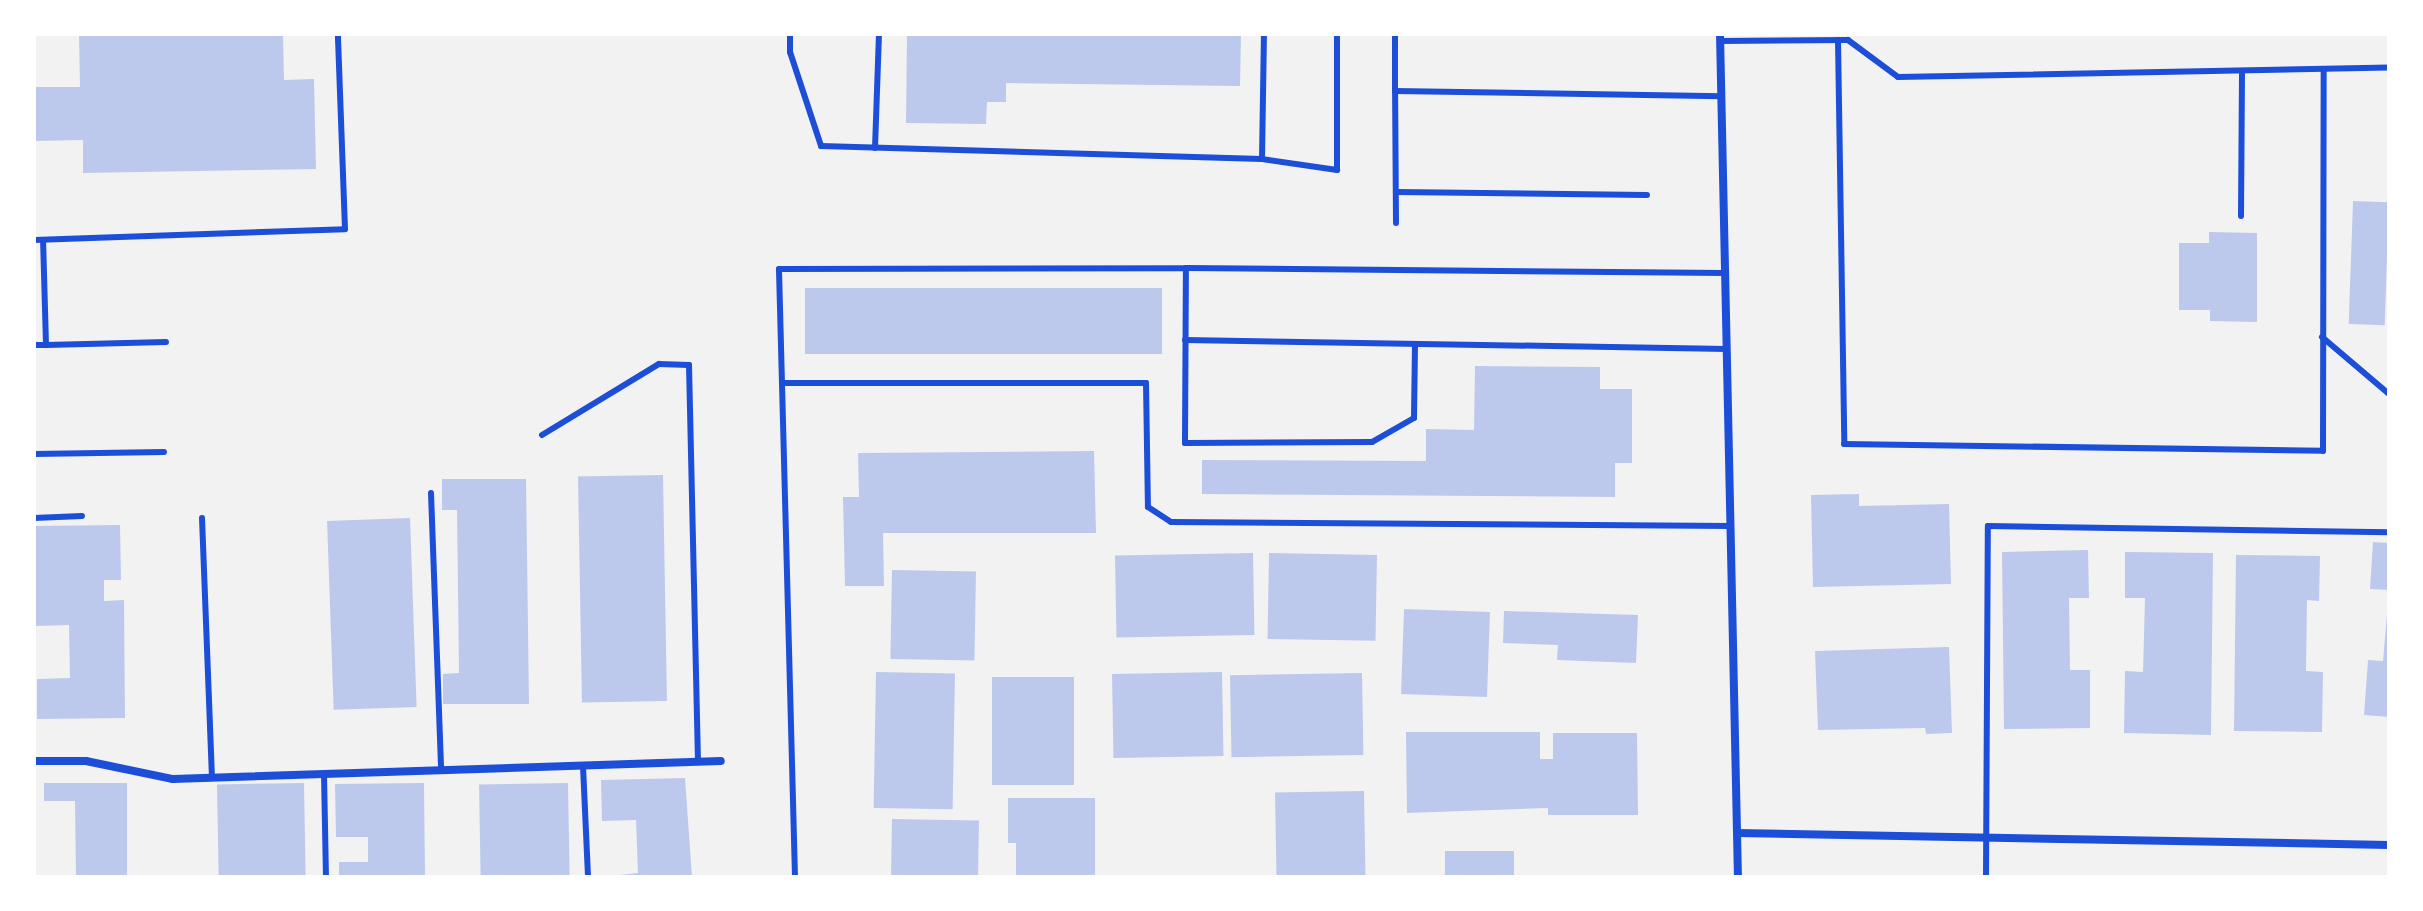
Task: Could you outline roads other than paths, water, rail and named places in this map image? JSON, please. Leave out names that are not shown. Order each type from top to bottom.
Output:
[{"type":"street","points":[[1720,38],[1738,877]]},
{"type":"street","points":[[34,761],[86,761],[173,779],[721,761]]},
{"type":"street","points":[[1737,833],[2389,845]]},
{"type":"lane","points":[[34,240],[345,229],[338,34]]},
{"type":"lane","points":[[790,34],[790,52],[821,146],[1262,159],[1337,170],[1337,34]]},
{"type":"lane","points":[[875,148],[879,34]]},
{"type":"lane","points":[[1262,159],[1264,34]]},
{"type":"lane","points":[[1395,34],[1396,223]]},
{"type":"lane","points":[[1720,38],[1848,40],[1898,77],[2389,68]]},
{"type":"lane","points":[[1838,40],[1844,444],[2323,451],[2324,69]]},
{"type":"lane","points":[[2241,216],[2242,71]]},
{"type":"lane","points":[[1395,91],[1722,96]]},
{"type":"lane","points":[[1396,192],[1647,195]]},
{"type":"lane","points":[[43,240],[46,345]]},
{"type":"lane","points":[[795,877],[779,269],[1186,268],[1725,273]]},
{"type":"lane","points":[[1186,268],[1185,443],[1372,442],[1414,418],[1415,345]]},
{"type":"lane","points":[[2322,336],[2389,394]]},
{"type":"lane","points":[[1185,340],[1727,349]]},
{"type":"lane","points":[[34,345],[166,342]]},
{"type":"lane","points":[[542,435],[659,364],[689,365],[698,761]]},
{"type":"lane","points":[[782,383],[1146,383],[1148,507],[1171,522],[1731,526]]},
{"type":"lane","points":[[34,454],[164,452]]},
{"type":"lane","points":[[431,493],[441,770]]},
{"type":"lane","points":[[34,518],[82,516]]},
{"type":"lane","points":[[202,518],[212,778]]},
{"type":"lane","points":[[1986,877],[1988,526],[2389,532]]},
{"type":"lane","points":[[583,766],[588,877]]},
{"type":"lane","points":[[324,774],[326,877]]}]
